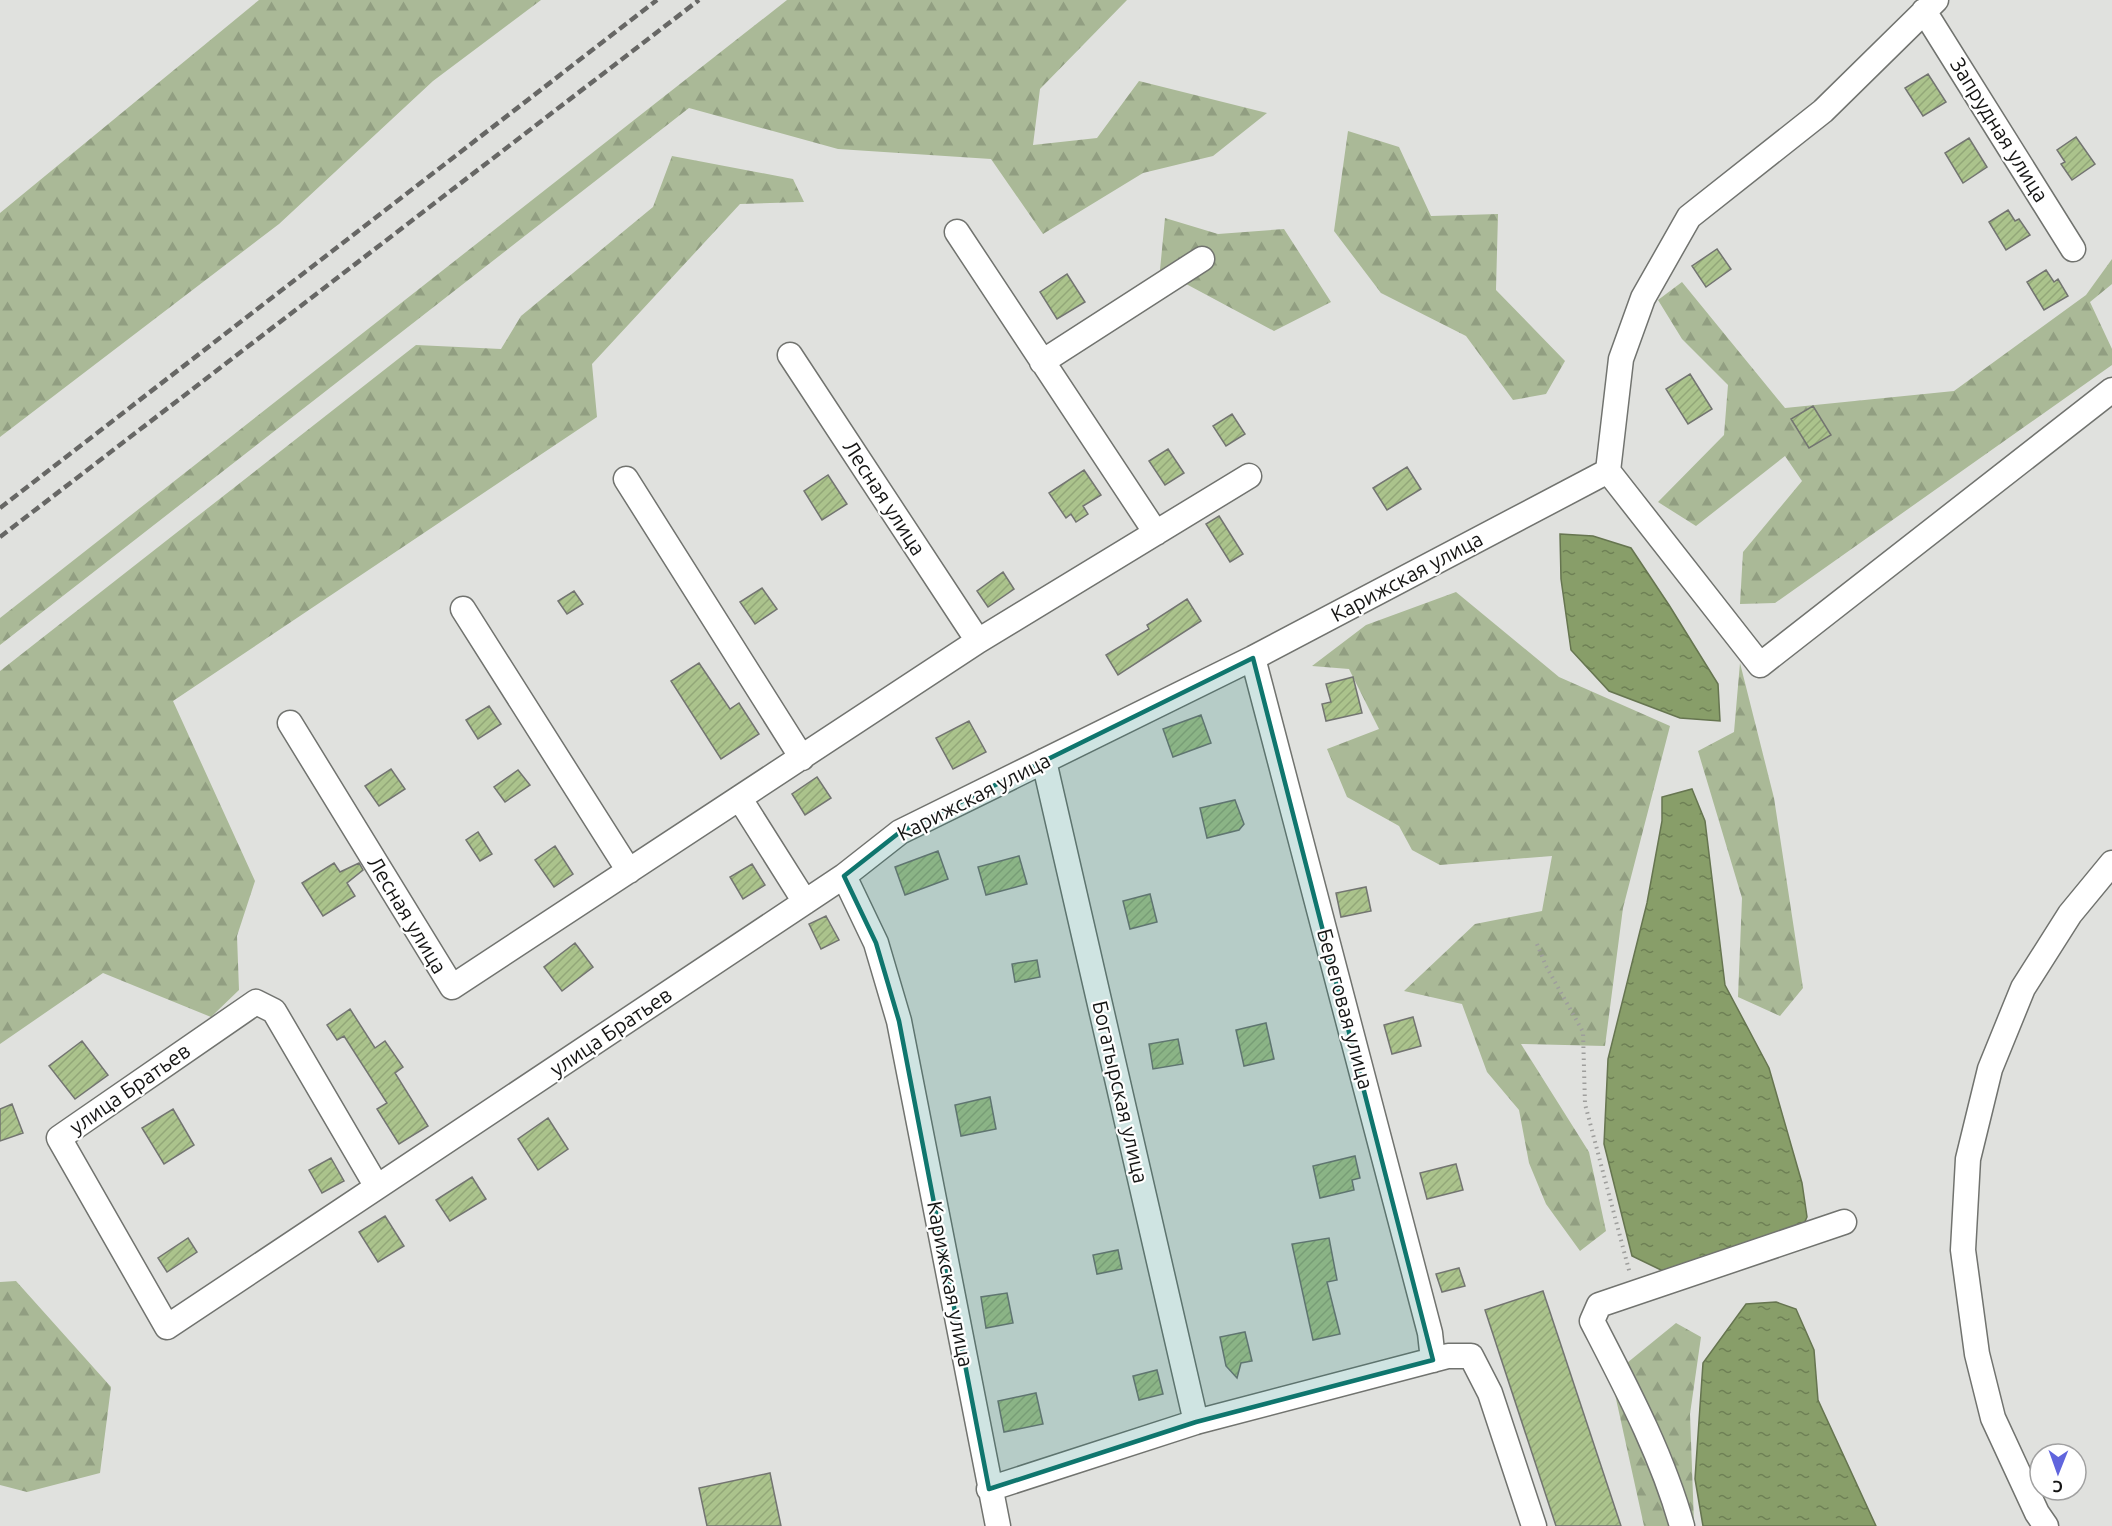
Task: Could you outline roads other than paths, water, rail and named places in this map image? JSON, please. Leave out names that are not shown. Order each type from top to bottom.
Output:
[{"type":"street","name":"Запрудная улица","points":[[1930,6],[2073,249]]},
{"type":"street","points":[[1930,6],[1823,111],[1689,217],[1643,298],[1621,359],[1608,471],[1760,665],[2112,390]]},
{"type":"street","points":[[957,232],[1156,533]]},
{"type":"street","points":[[1042,362],[1202,259]]},
{"type":"street","name":"Лесная улица","points":[[790,355],[978,641]]},
{"type":"street","name":"Карижская улица","points":[[998,1526],[899,1021],[876,943],[844,876],[900,832],[1253,658],[1608,471]]},
{"type":"street","name":"Лесная улица","points":[[290,723],[452,987],[978,641],[1249,476]]},
{"type":"street","points":[[626,479],[802,758]]},
{"type":"street","points":[[463,609],[629,871]]},
{"type":"street","name":"Береговая улица","points":[[1253,658],[1430,1334],[1433,1360]]},
{"type":"street","name":"Богатырская улица","points":[[1044,762],[1196,1422]]},
{"type":"street","points":[[740,799],[805,902]]},
{"type":"street","points":[[2046,1526],[2037,1513],[1993,1418],[1977,1354],[1963,1250],[1968,1159],[1990,1069],[2022,988],[2070,914],[2112,863]]},
{"type":"street","name":"улица Братьев","points":[[377,1187],[273,1011],[256,1002],[59,1138],[167,1327],[844,876]]},
{"type":"street","points":[[1682,1526],[1674,1499],[1635,1405],[1592,1322],[1599,1305],[1844,1222]]},
{"type":"street","points":[[989,1489],[1196,1422],[1449,1356],[1471,1356],[1490,1393],[1534,1526]]},
{"type":"water","points":[[1560,534],[1593,536],[1631,548],[1718,684],[1720,721],[1680,718],[1609,691],[1571,650],[1561,579]]},
{"type":"water","points":[[1692,789],[1705,821],[1725,985],[1769,1068],[1802,1183],[1807,1217],[1800,1233],[1696,1273],[1661,1270],[1632,1256],[1604,1144],[1608,1059],[1647,903],[1662,821],[1662,797]]},
{"type":"water","points":[[1776,1302],[1796,1309],[1814,1350],[1818,1400],[1876,1526],[1703,1526],[1695,1479],[1703,1363],[1746,1304]]},
{"type":"railway","points":[[0,508],[657,0]]},
{"type":"railway","points":[[0,537],[699,0]]}]
